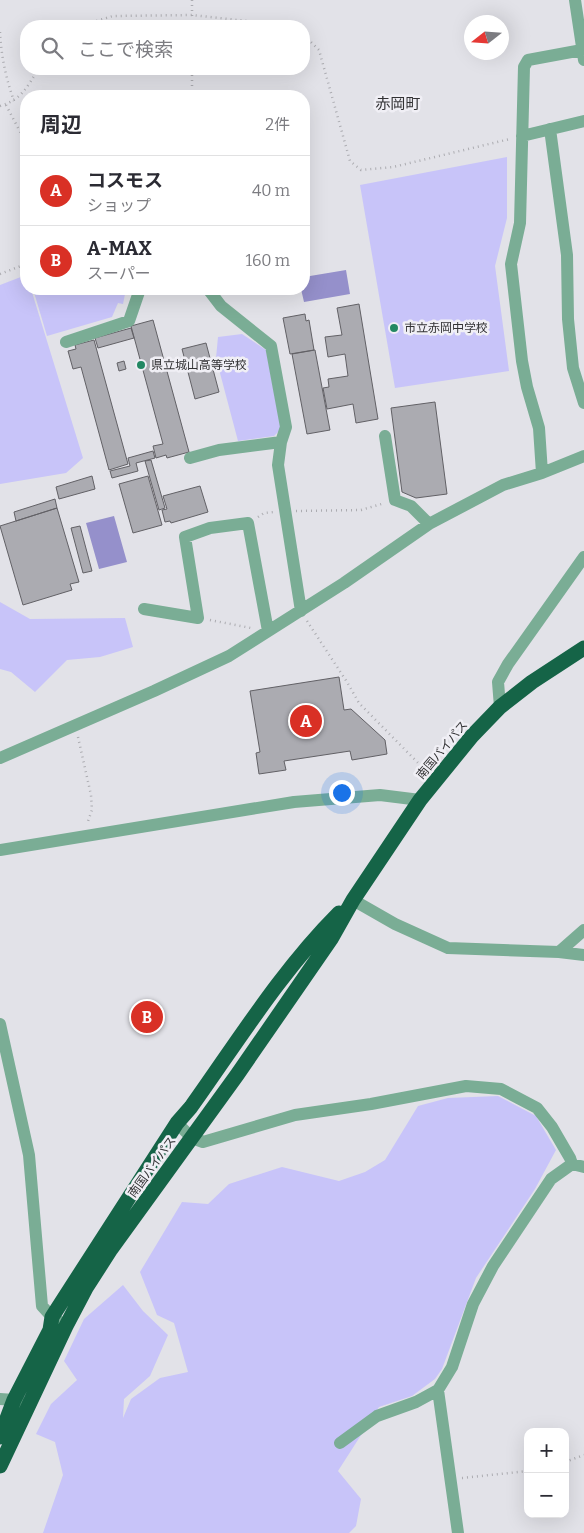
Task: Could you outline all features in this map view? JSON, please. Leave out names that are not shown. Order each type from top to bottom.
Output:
[{"type":"highway","name":"南国バイパス","points":[[0,1466],[86,1288],[111,1249],[192,1138],[331,938],[353,900],[420,800],[472,736],[500,707],[532,682],[584,648]]},
{"type":"highway","name":"南国バイパス","points":[[0,1436],[7,1399],[50,1330],[52,1316],[177,1123],[191,1107],[273,992],[322,930],[353,900]]},
{"type":"street","points":[[542,472],[540,428],[527,386],[522,361],[511,264],[520,222],[524,67],[528,60],[583,55],[575,0]]},
{"type":"street","points":[[522,136],[584,121]]},
{"type":"street","points":[[550,129],[567,255],[568,319],[573,368],[584,403]]},
{"type":"street","points":[[66,342],[129,321],[138,295]]},
{"type":"street","points":[[213,295],[222,306],[271,346],[286,427],[281,442],[278,465],[300,611]]},
{"type":"street","points":[[385,436],[395,500],[411,506],[429,524]]},
{"type":"street","points":[[190,458],[219,450],[281,442]]},
{"type":"street","points":[[0,758],[228,656],[344,583],[429,524],[503,485],[584,456]]},
{"type":"street","points":[[144,608],[198,618],[186,536],[210,528],[248,523],[268,632]]},
{"type":"street","points":[[500,707],[498,682],[508,664],[584,557]]},
{"type":"street","points":[[0,850],[294,802],[380,795],[420,800]]},
{"type":"street","points":[[353,900],[395,924],[448,948],[559,952],[584,955]]},
{"type":"street","points":[[559,952],[584,930]]},
{"type":"street","points":[[0,1024],[29,1155],[42,1306],[66,1326]]},
{"type":"street","points":[[177,1123],[192,1138],[203,1142],[295,1114],[371,1104],[466,1086],[501,1089],[537,1108],[552,1127],[570,1158],[578,1166],[551,1179],[493,1266],[474,1304],[452,1367],[438,1390],[416,1402],[377,1416],[340,1443]]},
{"type":"street","points":[[438,1390],[458,1533]]},
{"type":"street","points":[[7,1399],[29,1406]]},
{"type":"path","points":[[192,0],[192,20]]},
{"type":"path","points":[[100,20],[113,16],[192,15],[238,20]]},
{"type":"path","points":[[0,32],[7,78],[14,101]]},
{"type":"path","points":[[310,41],[319,50],[350,161],[361,170],[394,167],[467,151],[522,136]]},
{"type":"path","points":[[25,90],[35,75]]},
{"type":"path","points":[[192,75],[192,90]]},
{"type":"path","points":[[0,106],[6,105],[20,97]]},
{"type":"path","points":[[6,105],[20,132]]},
{"type":"path","points":[[0,274],[20,266]]},
{"type":"path","points":[[248,523],[264,513],[360,510],[395,500]]},
{"type":"path","points":[[300,611],[347,682],[358,703],[436,781]]},
{"type":"path","points":[[198,618],[268,632]]},
{"type":"path","points":[[75,726],[91,795],[92,810],[84,837]]},
{"type":"path","points":[[569,1461],[584,1455]]},
{"type":"path","points":[[451,1480],[524,1471]]},
{"type":"shaded area","points":[[507,157],[507,218],[495,266],[509,371],[395,388],[360,185]]},
{"type":"shaded area","points":[[346,270],[350,294],[304,302],[302,295],[310,295],[310,276]]},
{"type":"shaded area","points":[[20,277],[20,295],[33,295],[83,458],[66,473],[0,484],[0,285]]},
{"type":"shaded area","points":[[35,295],[125,295],[123,304],[118,303],[112,317],[47,336]]},
{"type":"shaded area","points":[[242,334],[266,350],[281,429],[274,436],[238,441],[216,358],[218,337]]},
{"type":"shaded area","points":[[114,516],[127,562],[99,569],[86,523]]},
{"type":"shaded area","points":[[0,602],[30,619],[125,618],[133,647],[100,657],[67,660],[35,692],[11,672],[0,669]]},
{"type":"shaded area","points":[[498,1096],[536,1116],[556,1150],[535,1189],[476,1278],[442,1369],[435,1379],[412,1396],[379,1407],[338,1471],[361,1499],[356,1526],[349,1533],[43,1533],[63,1475],[55,1442],[36,1434],[51,1404],[77,1380],[64,1361],[84,1319],[123,1285],[143,1311],[168,1335],[150,1376],[124,1399],[123,1418],[131,1399],[160,1378],[188,1372],[174,1323],[157,1315],[140,1272],[182,1202],[208,1204],[229,1184],[282,1167],[339,1181],[365,1172],[385,1160],[418,1106],[448,1098]]},
{"type":"building","points":[[359,304],[378,419],[356,423],[353,404],[327,409],[323,388],[329,387],[328,379],[348,376],[345,354],[328,357],[325,337],[342,335],[337,308]]},
{"type":"building","points":[[305,314],[306,321],[309,320],[314,350],[290,354],[283,318]]},
{"type":"building","points":[[153,320],[189,452],[167,458],[166,455],[156,458],[153,446],[163,444],[131,326]]},
{"type":"building","points":[[131,328],[134,338],[98,348],[95,338]]},
{"type":"building","points":[[94,340],[128,464],[109,470],[81,367],[73,369],[68,351],[76,349],[75,345]]},
{"type":"building","points":[[206,343],[219,392],[195,399],[182,349]]},
{"type":"building","points":[[315,350],[330,430],[307,434],[292,354]]},
{"type":"building","points":[[124,361],[126,369],[119,371],[117,363]]},
{"type":"building","points":[[435,402],[447,494],[416,498],[402,492],[391,408]]},
{"type":"building","points":[[153,451],[155,458],[136,463],[138,471],[112,478],[110,471],[130,466],[128,458]]},
{"type":"building","points":[[151,460],[165,508],[159,510],[145,461]]},
{"type":"building","points":[[92,476],[95,489],[59,499],[56,487]]},
{"type":"building","points":[[148,476],[162,525],[133,533],[119,484]]},
{"type":"building","points":[[200,486],[208,512],[171,523],[170,521],[165,522],[162,510],[167,509],[163,496]]},
{"type":"building","points":[[55,499],[57,508],[16,521],[14,512]]},
{"type":"building","points":[[57,508],[79,582],[70,584],[72,590],[23,605],[0,526]]},
{"type":"building","points":[[80,526],[92,571],[83,573],[71,528]]},
{"type":"building","points":[[339,677],[344,710],[351,709],[385,740],[387,754],[352,760],[350,751],[284,761],[286,770],[259,774],[256,753],[260,752],[250,691]]},
{"type":"place","name":"市立赤岡中学校","points":[[394,328]]},
{"type":"place","name":"県立城山高等学校","points":[[141,365]]},
{"type":"place","name":"コスモス","points":[[306,721]]},
{"type":"place","name":"A-MAX","points":[[147,1017]]},
{"type":"district","name":"赤岡町","points":[[398,104]]}]
